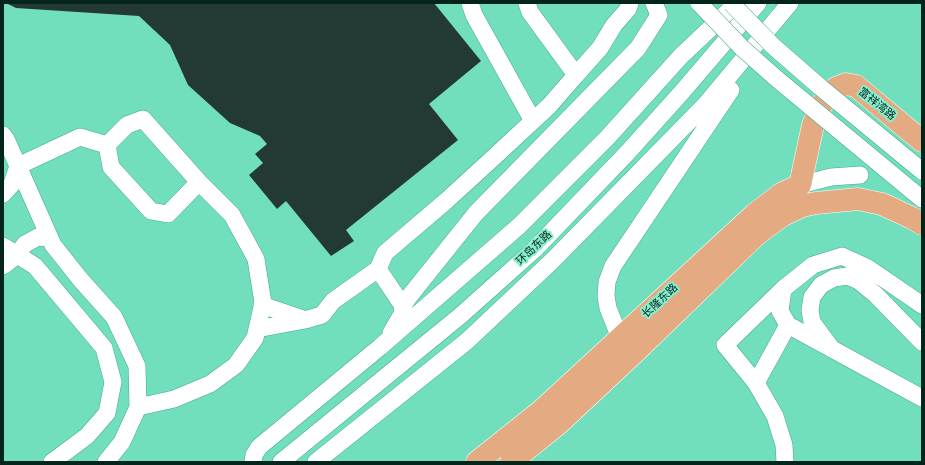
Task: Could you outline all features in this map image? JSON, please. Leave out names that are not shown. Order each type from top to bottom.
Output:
[{"type":"main road","name":"富祥湾路","points":[[800,185],[813,125],[822,104],[836,88],[846,84],[856,86],[867,94],[922,141]]},
{"type":"main road","name":"长隆东路","points":[[477,462],[541,411],[755,214],[781,194],[800,185]]},
{"type":"main road","name":"长隆东路","points":[[511,462],[558,424],[757,234],[783,215],[802,206],[816,203],[858,199],[882,204],[922,224]]},
{"type":"street","points":[[470,3],[474,15],[533,121]]},
{"type":"street","points":[[527,3],[530,12],[576,75]]},
{"type":"street","points":[[257,329],[305,320],[322,315],[333,301],[378,269],[385,254],[446,201],[550,106],[600,48],[614,25],[628,9],[630,3]]},
{"type":"street","points":[[380,347],[394,329],[402,314],[403,306],[408,298],[476,213],[638,48],[659,15],[654,3]]},
{"type":"street","points":[[699,3],[742,48],[760,64],[917,195]]},
{"type":"street","points":[[731,3],[757,34],[922,171]]},
{"type":"street","points":[[739,3],[757,34]]},
{"type":"street","points":[[682,92],[699,61],[739,3]]},
{"type":"street","points":[[253,462],[254,455],[259,447],[380,347],[519,226],[607,138],[681,56],[739,3]]},
{"type":"street","name":"环岛东路","points":[[281,462],[460,316],[534,250],[628,152],[682,92],[758,3]]},
{"type":"street","name":"环岛东路","points":[[316,462],[467,341],[553,260],[706,104],[757,34],[790,3]]},
{"type":"street","points":[[620,338],[608,308],[606,296],[607,282],[613,266],[733,86],[757,34]]},
{"type":"street","points":[[108,145],[127,125],[143,118],[199,182],[232,216],[256,259],[262,305],[255,338],[236,365],[210,384],[174,399],[138,407]]},
{"type":"street","points":[[3,135],[53,245],[114,317],[137,366],[138,407],[122,442],[106,462]]},
{"type":"street","points":[[3,194],[12,184],[18,166],[80,137],[108,145]]},
{"type":"street","points":[[108,145],[111,166],[151,211],[168,214],[199,182]]},
{"type":"street","name":"长隆东路","points":[[800,185],[831,177],[860,175]]},
{"type":"street","points":[[3,266],[10,251],[38,237],[50,238]]},
{"type":"street","points":[[10,251],[36,266],[104,348],[113,382],[107,413],[87,436],[52,462]]},
{"type":"street","points":[[785,462],[784,445],[775,416],[756,383],[725,345],[783,289],[813,265],[842,256],[868,268],[922,305]]},
{"type":"street","points":[[378,269],[403,306]]},
{"type":"street","points":[[832,349],[812,322],[810,310],[812,297],[821,284],[834,278],[847,276],[859,281],[876,295],[922,342]]},
{"type":"street","points":[[783,289],[780,311],[788,325],[922,398]]},
{"type":"street","points":[[262,305],[305,320]]},
{"type":"street","points":[[756,383],[788,325]]},
{"type":"shaded area","points":[[3,3],[922,3],[922,462],[3,462]]},
{"type":"building","points":[[6,3],[434,3],[481,61],[429,104],[458,140],[346,230],[354,241],[331,256],[286,201],[277,209],[249,175],[263,163],[255,154],[267,144],[260,136],[230,123],[188,85],[170,45],[139,16],[16,8]]}]
